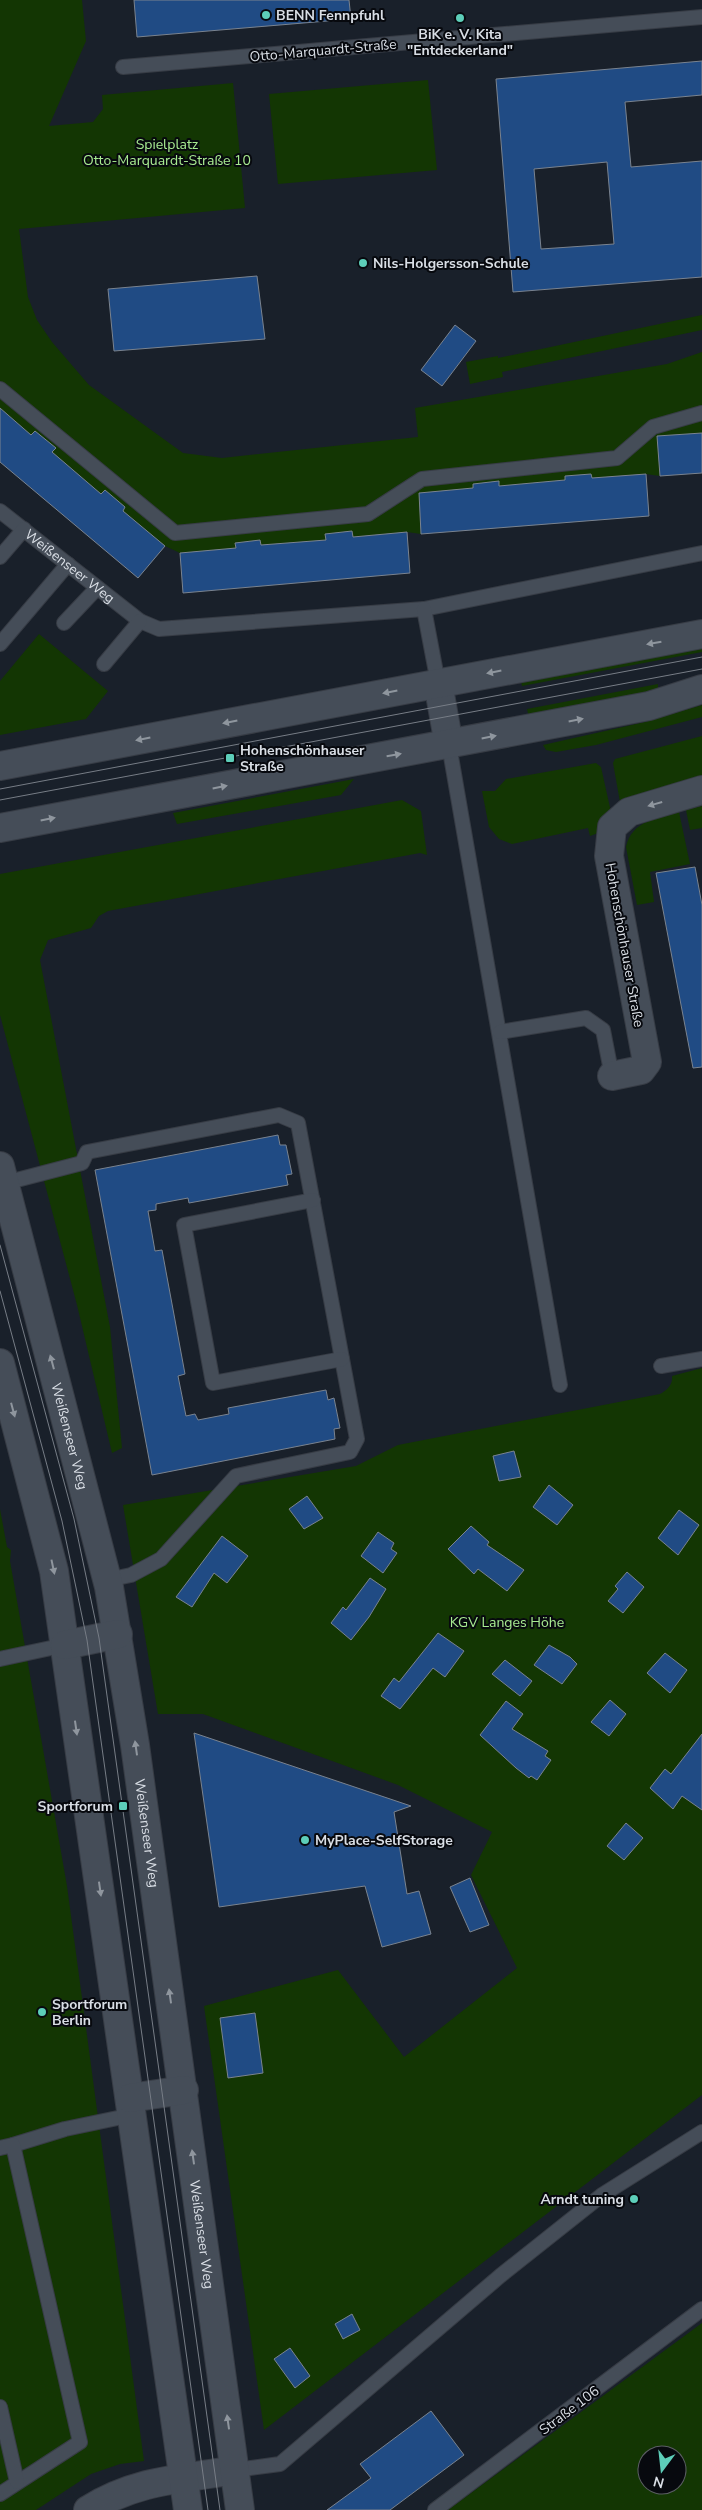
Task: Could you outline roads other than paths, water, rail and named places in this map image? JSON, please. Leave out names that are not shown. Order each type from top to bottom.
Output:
[{"type":"main road","points":[[0,766],[702,634]]},
{"type":"main road","points":[[438,683],[450,745]]},
{"type":"main road","points":[[0,828],[450,745],[649,706],[702,689]]},
{"type":"main road","name":"Hohenschönhauser Straße","points":[[612,1076],[641,1070],[647,1062],[609,856],[612,827],[630,812],[702,790]]},
{"type":"main road","name":"Weißenseer Weg","points":[[2,1175],[107,1580],[118,1634],[184,2090],[240,2510]]},
{"type":"main road","points":[[0,1363],[54,1570],[188,2510]]},
{"type":"main road","points":[[65,1645],[118,1634]]},
{"type":"main road","points":[[131,2107],[184,2090]]},
{"type":"main road","points":[[88,2510],[104,2500],[144,2484],[235,2470]]},
{"type":"lane","name":"Otto-Marquardt-Straße","points":[[123,67],[702,17]]},
{"type":"lane","points":[[0,389],[175,533],[368,514],[422,479],[617,458],[653,427],[702,413]]},
{"type":"lane","name":"Weißenseer Weg","points":[[0,511],[140,621]]},
{"type":"lane","points":[[0,557],[24,529]]},
{"type":"lane","points":[[104,664],[140,621],[159,629],[424,609],[702,553]]},
{"type":"lane","points":[[0,644],[68,564]]},
{"type":"lane","points":[[64,623],[97,588]]},
{"type":"lane","points":[[424,609],[438,683]]},
{"type":"lane","points":[[450,745],[560,1385]]},
{"type":"lane","points":[[500,1032],[586,1018],[603,1030],[612,1076]]},
{"type":"lane","points":[[2,1175],[82,1164],[87,1152],[279,1115],[298,1123],[357,1439],[350,1452],[236,1476],[161,1559],[131,1575],[107,1580]]},
{"type":"lane","points":[[313,1200],[184,1224],[213,1383],[342,1359]]},
{"type":"lane","points":[[661,1366],[702,1358]]},
{"type":"lane","points":[[0,1659],[65,1645]]},
{"type":"lane","points":[[0,2494],[80,2442],[6,2147],[131,2107]]},
{"type":"lane","points":[[235,2470],[280,2464],[493,2281],[602,2195],[702,2132]]},
{"type":"lane","name":"Straße 106","points":[[435,2510],[702,2309]]},
{"type":"lane","points":[[0,2407],[17,2482]]},
{"type":"tram line","points":[[0,789],[702,657]]},
{"type":"tram line","points":[[0,800],[702,669]]},
{"type":"tram line","points":[[0,1245],[74,1519],[99,1638],[220,2510]]},
{"type":"tram line","points":[[0,1291],[62,1521],[87,1640],[208,2510]]},
{"type":"place","name":"BENN Fennpfuhl","points":[[266,15]]},
{"type":"place","name":"BiK e. V. Kita \"Entdeckerland\"","points":[[460,18]]},
{"type":"place","name":"Nils-Holgersson-Schule","points":[[363,263]]},
{"type":"place","name":"Hohenschönhauser Straße","points":[[230,758]]},
{"type":"place","name":"Sportforum","points":[[123,1806]]},
{"type":"place","name":"MyPlace-SelfStorage","points":[[305,1840]]},
{"type":"place","name":"Sportforum Berlin","points":[[42,2012]]},
{"type":"place","name":"Arndt tuning","points":[[634,2199]]},
{"type":"park label","name":"Spielplatz Otto-Marquardt-Straße 10","points":[[167,152]]},
{"type":"park label","name":"KGV Langes Höhe","points":[[507,1622]]}]
